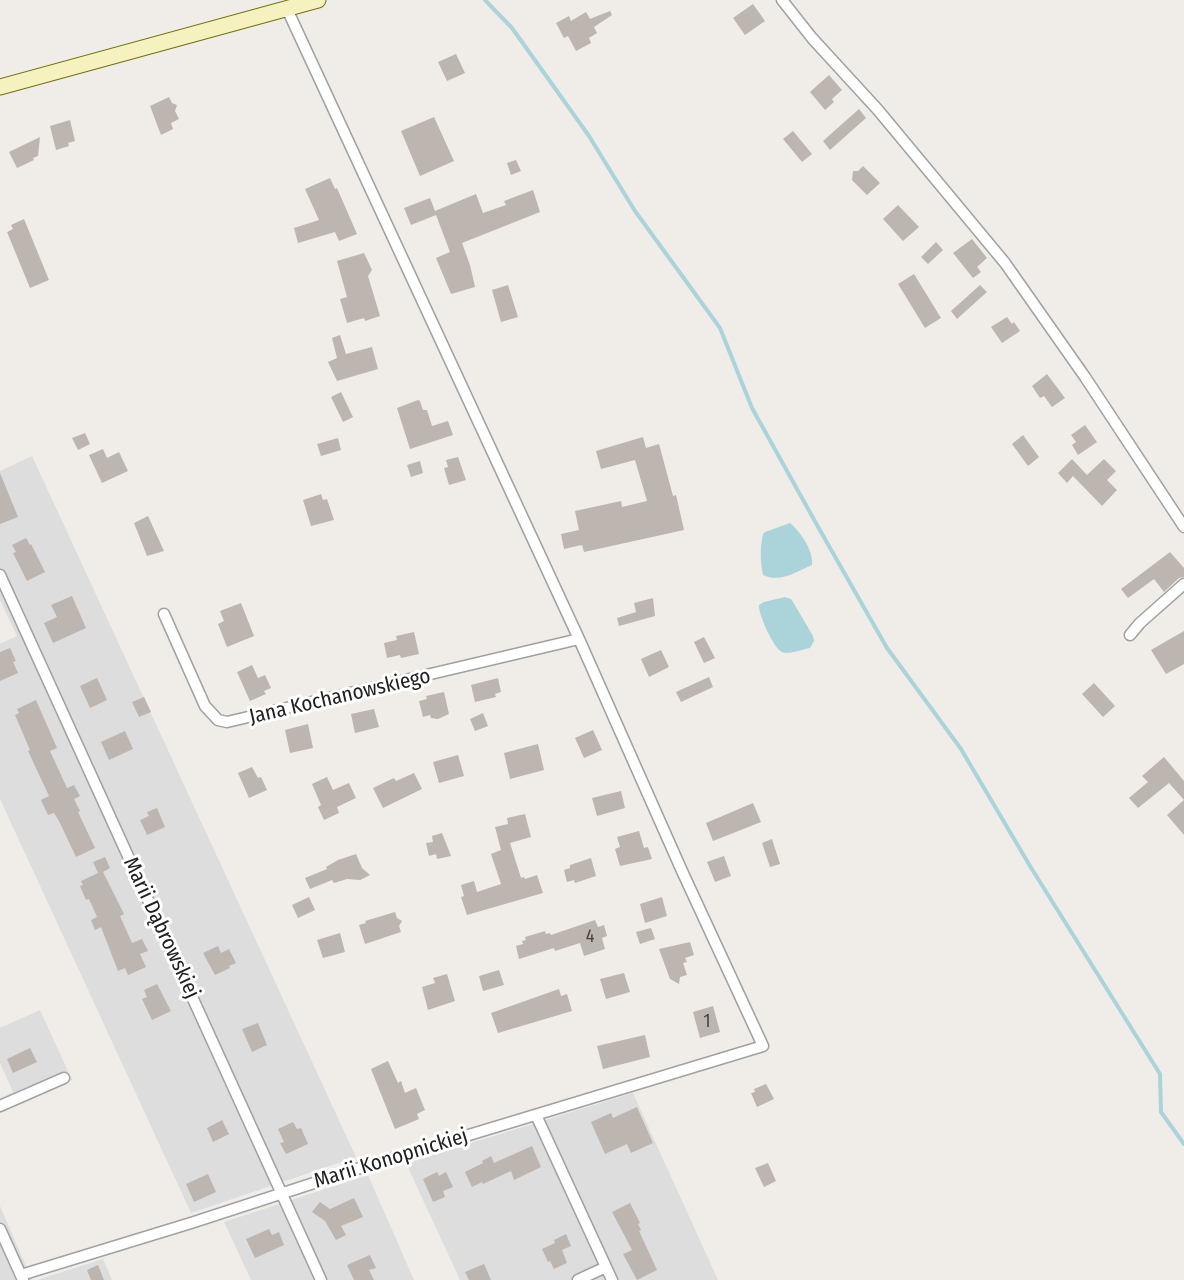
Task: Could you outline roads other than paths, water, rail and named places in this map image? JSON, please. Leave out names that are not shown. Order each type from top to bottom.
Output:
[{"type":"street","points":[[0,87],[318,0]]},
{"type":"street","points":[[782,0],[812,38],[878,110],[1005,263],[1184,527]]},
{"type":"street","points":[[287,9],[579,639]]},
{"type":"street","name":"Marii Dąbrowskiej","points":[[0,575],[321,1280]]},
{"type":"street","points":[[1130,635],[1140,623],[1184,584]]},
{"type":"street","name":"Jana Kochanowskiego","points":[[164,614],[206,706],[218,720],[227,722],[579,639]]},
{"type":"street","name":"Marii Konopnickiej","points":[[22,1278],[363,1167],[763,1046],[579,639]]},
{"type":"street","points":[[0,1106],[64,1078]]},
{"type":"street","points":[[536,1115],[612,1280]]},
{"type":"street","points":[[0,1228],[22,1278]]},
{"type":"street","points":[[578,1280],[606,1267]]},
{"type":"water","points":[[790,523],[806,542],[811,554],[812,565],[782,577],[763,575],[761,544],[763,534]]},
{"type":"water","points":[[785,597],[791,599],[813,636],[814,641],[810,648],[782,652],[767,631],[759,605]]},
{"type":"waterway","points":[[485,0],[512,28],[589,136],[635,211],[720,328],[752,408],[887,648],[961,749],[1030,866],[1160,1074],[1161,1112],[1184,1144]]}]
